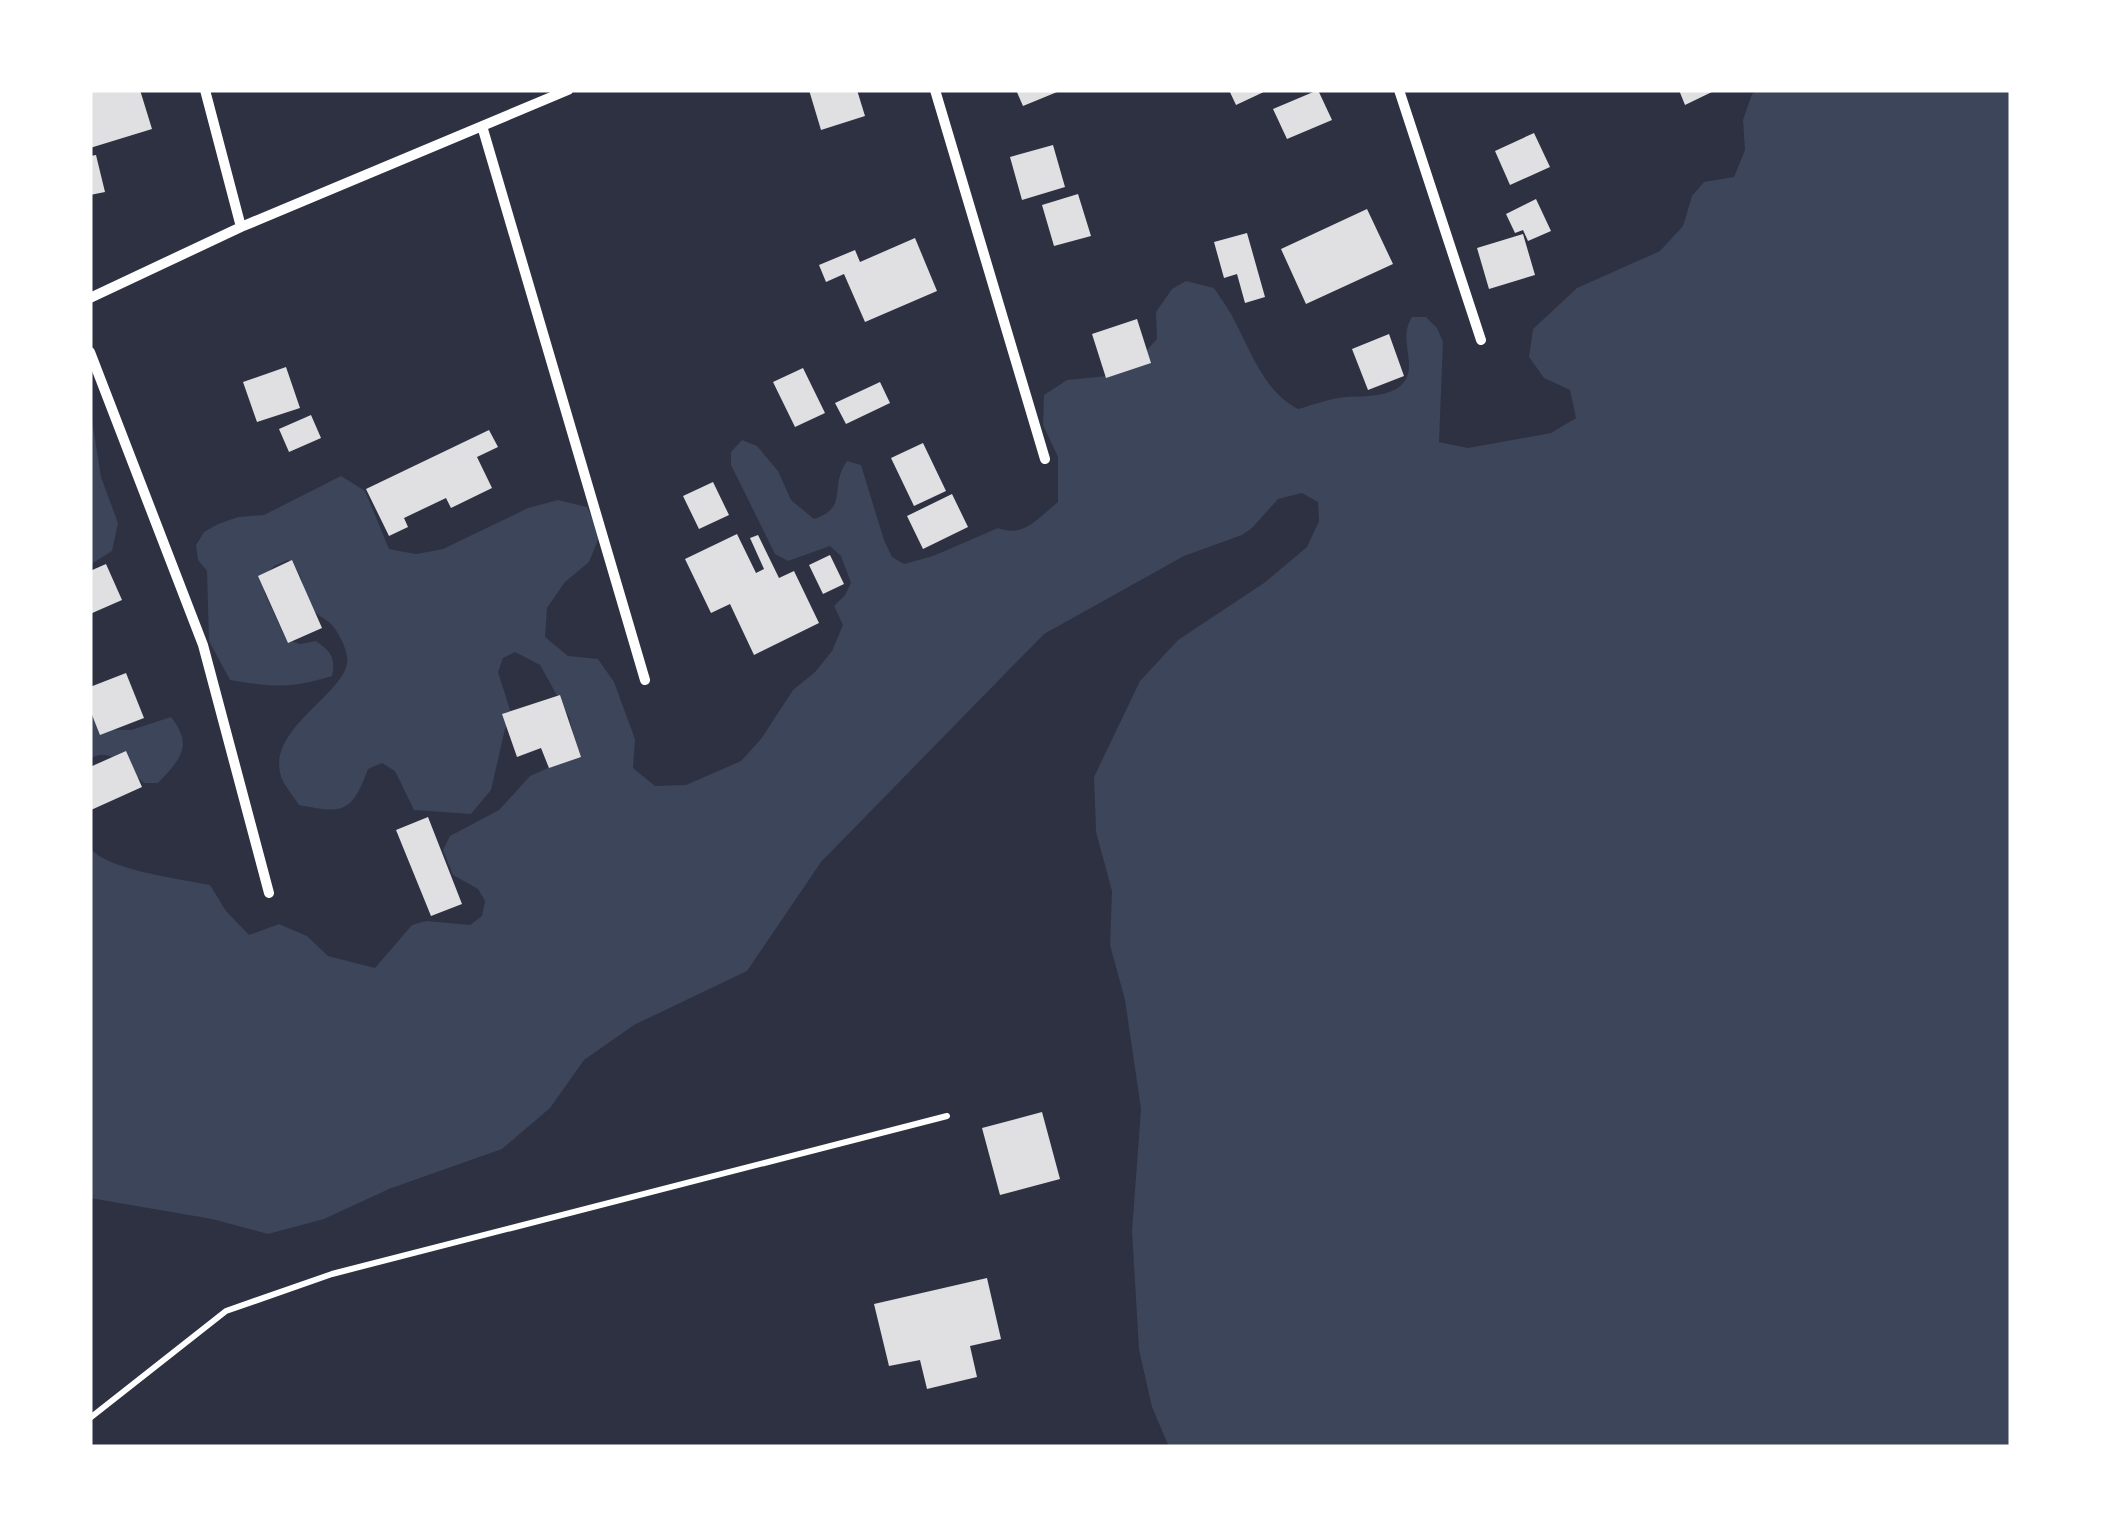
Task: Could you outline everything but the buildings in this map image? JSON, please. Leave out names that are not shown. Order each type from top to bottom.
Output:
[{"type":"street","points":[[205,90],[240,226]]},
{"type":"street","points":[[90,298],[240,226],[568,90]]},
{"type":"street","points":[[935,90],[1045,459]]},
{"type":"street","points":[[1399,90],[1482,340]]},
{"type":"street","points":[[482,126],[646,680]]},
{"type":"street","points":[[90,352],[203,645],[269,893]]},
{"type":"path","points":[[90,1418],[226,1311],[332,1274],[946,1116]]},
{"type":"shaded area","points":[[1759,90],[2011,90],[2011,1447],[1169,1447],[1152,1407],[1139,1350],[1132,1231],[1141,1109],[1125,1000],[1110,945],[1112,891],[1096,832],[1094,777],[1140,681],[1178,640],[1264,583],[1307,547],[1319,521],[1318,502],[1302,493],[1278,499],[1242,535],[1184,556],[1044,634],[821,862],[747,971],[634,1025],[584,1060],[550,1108],[502,1149],[389,1189],[324,1219],[268,1234],[212,1219],[90,1198],[90,848],[128,868],[210,885],[226,911],[249,935],[279,924],[307,936],[328,956],[375,968],[412,925],[426,921],[470,925],[482,916],[485,901],[478,889],[453,875],[443,850],[450,836],[499,810],[530,776],[568,759],[573,733],[569,717],[540,665],[515,652],[503,658],[498,672],[512,716],[505,729],[491,790],[471,814],[414,810],[395,771],[382,763],[368,769],[357,794],[344,807],[299,805],[282,779],[279,761],[296,727],[345,669],[344,647],[332,625],[311,608],[301,577],[288,560],[274,566],[262,579],[265,594],[286,639],[300,644],[316,641],[329,652],[332,676],[281,686],[230,680],[209,641],[207,571],[198,560],[196,545],[204,532],[238,517],[264,515],[341,476],[365,491],[389,549],[416,554],[443,549],[528,508],[558,500],[587,507],[600,535],[589,562],[565,582],[547,608],[545,637],[568,656],[598,659],[614,682],[635,739],[633,768],[655,786],[686,785],[741,761],[761,739],[793,690],[832,651],[843,625],[834,606],[851,583],[841,556],[830,546],[788,561],[775,554],[731,465],[731,452],[742,440],[757,446],[778,471],[791,500],[814,519],[832,509],[847,461],[861,465],[884,540],[892,557],[904,564],[998,528],[1023,528],[1058,502],[1058,457],[1043,425],[1044,395],[1067,380],[1107,376],[1135,363],[1157,339],[1156,312],[1172,289],[1186,281],[1214,288],[1266,380],[1298,409],[1396,389],[1408,375],[1409,323],[1412,317],[1426,317],[1443,342],[1439,442],[1468,448],[1551,433],[1576,418],[1570,390],[1544,378],[1529,357],[1533,329],[1577,288],[1660,251],[1683,226],[1692,196],[1704,182],[1734,177],[1745,150],[1743,120],[1752,94]]},
{"type":"shaded area","points":[[90,407],[101,477],[118,523],[112,551],[90,565]]},
{"type":"shaded area","points":[[90,713],[99,729],[131,730],[171,717],[182,736],[178,760],[158,783],[144,783],[112,757],[98,755],[90,759]]}]
